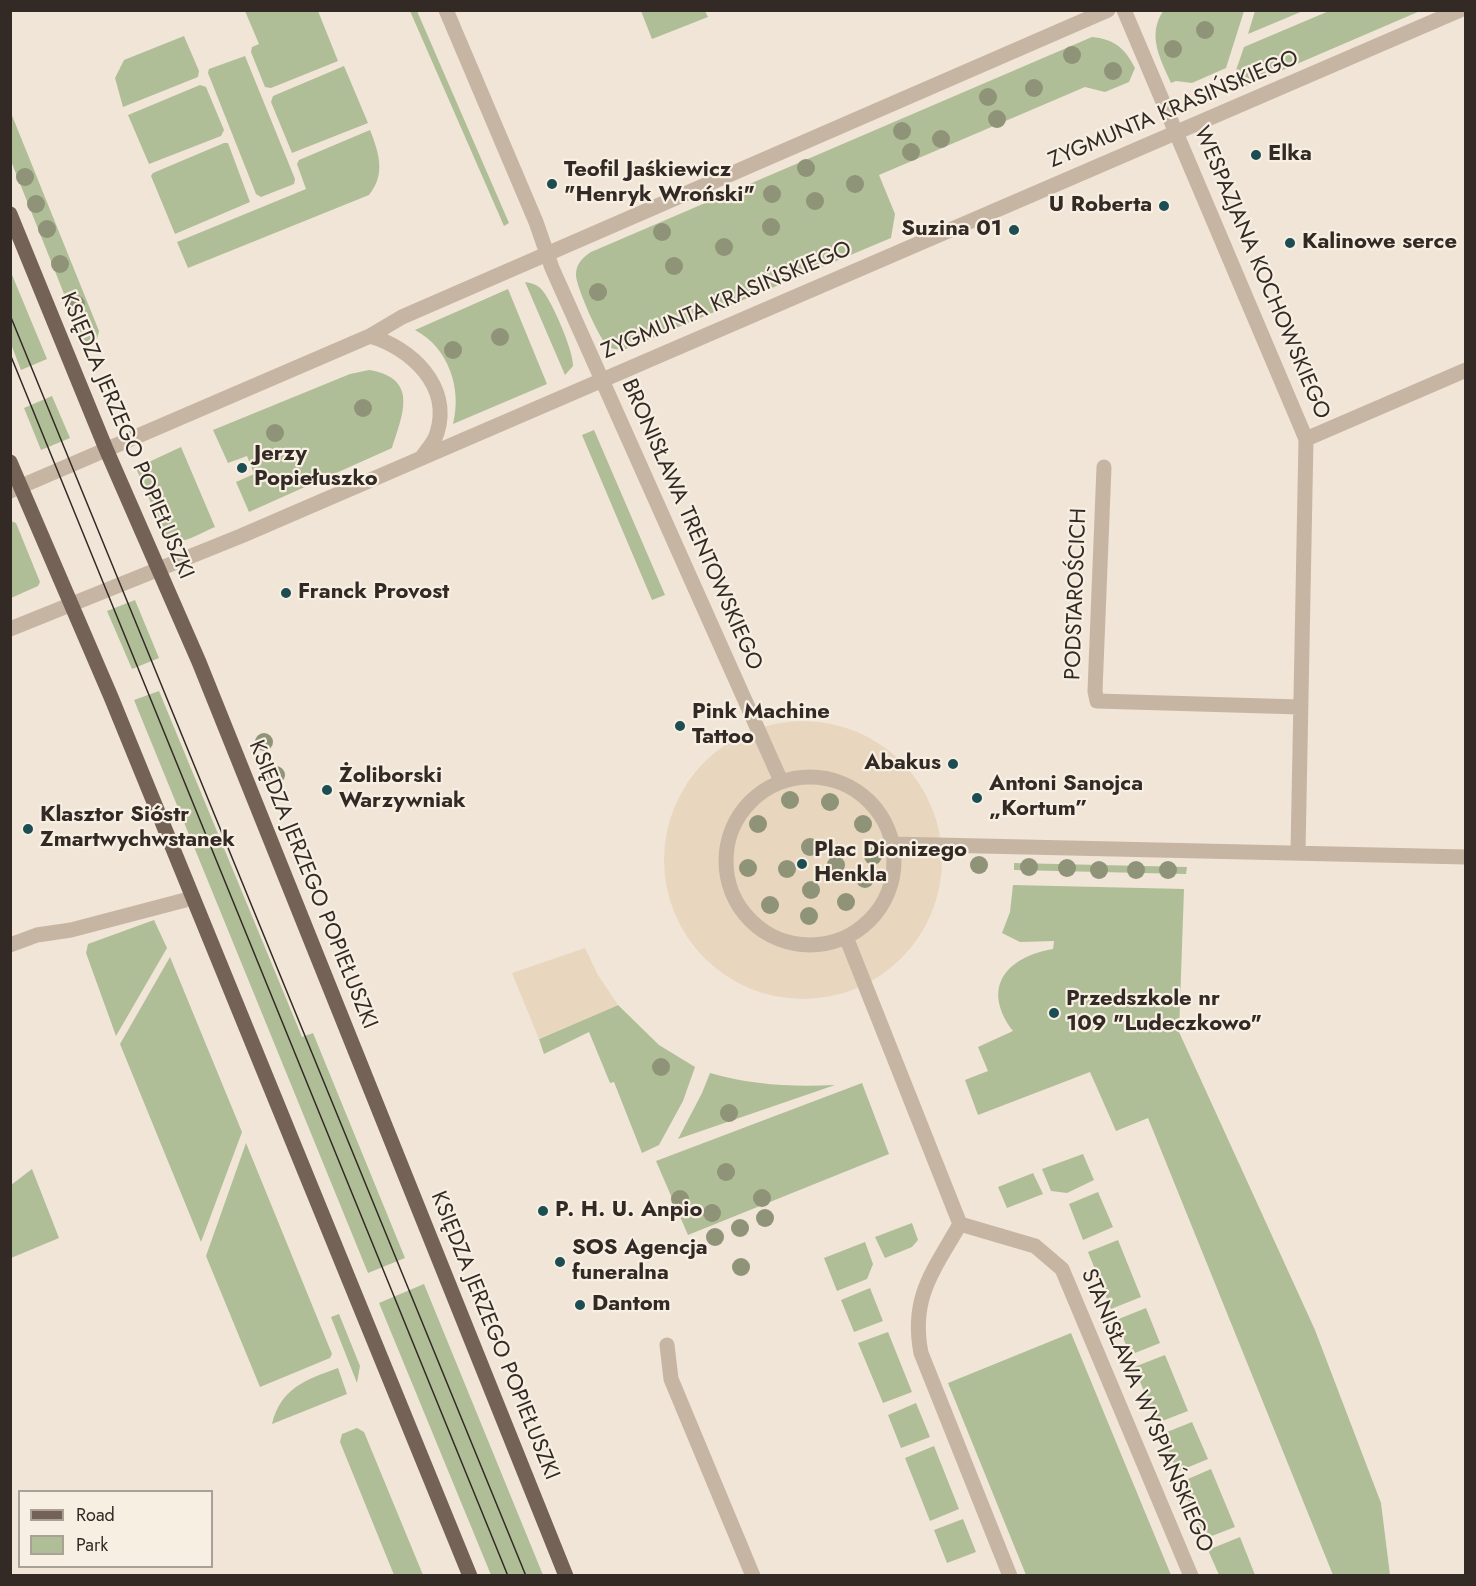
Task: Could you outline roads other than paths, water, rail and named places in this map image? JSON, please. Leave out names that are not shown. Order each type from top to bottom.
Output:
[{"type":"main road","name":"KSIĘDZA JERZEGO POPIEŁUSZKI","points":[[10,214],[106,449],[199,662],[566,1575]]},
{"type":"main road","points":[[10,462],[15,488],[72,605],[470,1575]]},
{"type":"street","name":"BRONISŁAWA TRENTOWSKIEGO","points":[[446,10],[547,254],[781,781]]},
{"type":"street","points":[[15,488],[370,336],[402,317],[1108,10]]},
{"type":"street","name":"WESPAZJANA KOCHOWSKIEGO","points":[[1124,10],[1306,439],[1298,852]]},
{"type":"street","name":"ZYGMUNTA KRASIŃSKIEGO","points":[[10,629],[158,571],[1460,10]]},
{"type":"street","points":[[370,336],[395,347],[429,374],[438,394],[437,434],[422,457]]},
{"type":"street","points":[[1306,439],[1466,370]]},
{"type":"street","name":"PODSTAROŚCICH","points":[[1104,467],[1095,691],[1097,701],[1300,707]]},
{"type":"street","points":[[810,776],[838,781],[864,795],[882,817],[893,844],[892,878],[880,909],[865,925],[846,937],[817,945],[786,942],[759,928],[738,906],[726,878],[725,848],[735,820],[754,796],[781,781],[810,776]]},
{"type":"street","points":[[893,844],[1466,857]]},
{"type":"street","points":[[10,945],[37,935],[70,930],[193,898]]},
{"type":"street","points":[[846,937],[960,1224],[931,1270],[922,1293],[917,1333],[921,1353],[1010,1575]]},
{"type":"street","name":"STANISŁAWA WYSPIAŃSKIEGO","points":[[960,1224],[1035,1246],[1062,1269],[1191,1575]]},
{"type":"street","points":[[667,1345],[671,1379],[753,1575]]},
{"type":"tram line","points":[[10,315],[526,1576]]},
{"type":"tram line","points":[[10,354],[508,1576]]},
{"type":"place","name":"Elka","points":[[1256,155]]},
{"type":"place","name":"Teofil Jaśkiewicz \"Henryk Wroński\"","points":[[552,184]]},
{"type":"place","name":"U Roberta","points":[[1164,206]]},
{"type":"place","name":"Suzina 01","points":[[1014,230]]},
{"type":"place","name":"Kalinowe serce","points":[[1290,243]]},
{"type":"place","name":"Jerzy Popiełuszko","points":[[242,468]]},
{"type":"place","name":"Franck Provost","points":[[286,593]]},
{"type":"place","name":"Pink Machine Tattoo","points":[[680,726]]},
{"type":"place","name":"Abakus","points":[[953,764]]},
{"type":"place","name":"Żoliborski Warzywniak","points":[[327,790]]},
{"type":"place","name":"Antoni Sanojca „Kortum”","points":[[977,798]]},
{"type":"place","name":"Klasztor Sióstr Zmartwychwstanek","points":[[28,829]]},
{"type":"place","name":"Plac Dionizego Henkla","points":[[802,864]]},
{"type":"place","name":"Przedszkole nr 109 \"Ludeczkowo\"","points":[[1054,1013]]},
{"type":"place","name":"P. H. U. Anpio","points":[[543,1211]]},
{"type":"place","name":"SOS Agencja funeralna","points":[[560,1262]]},
{"type":"place","name":"Dantom","points":[[580,1305]]}]
